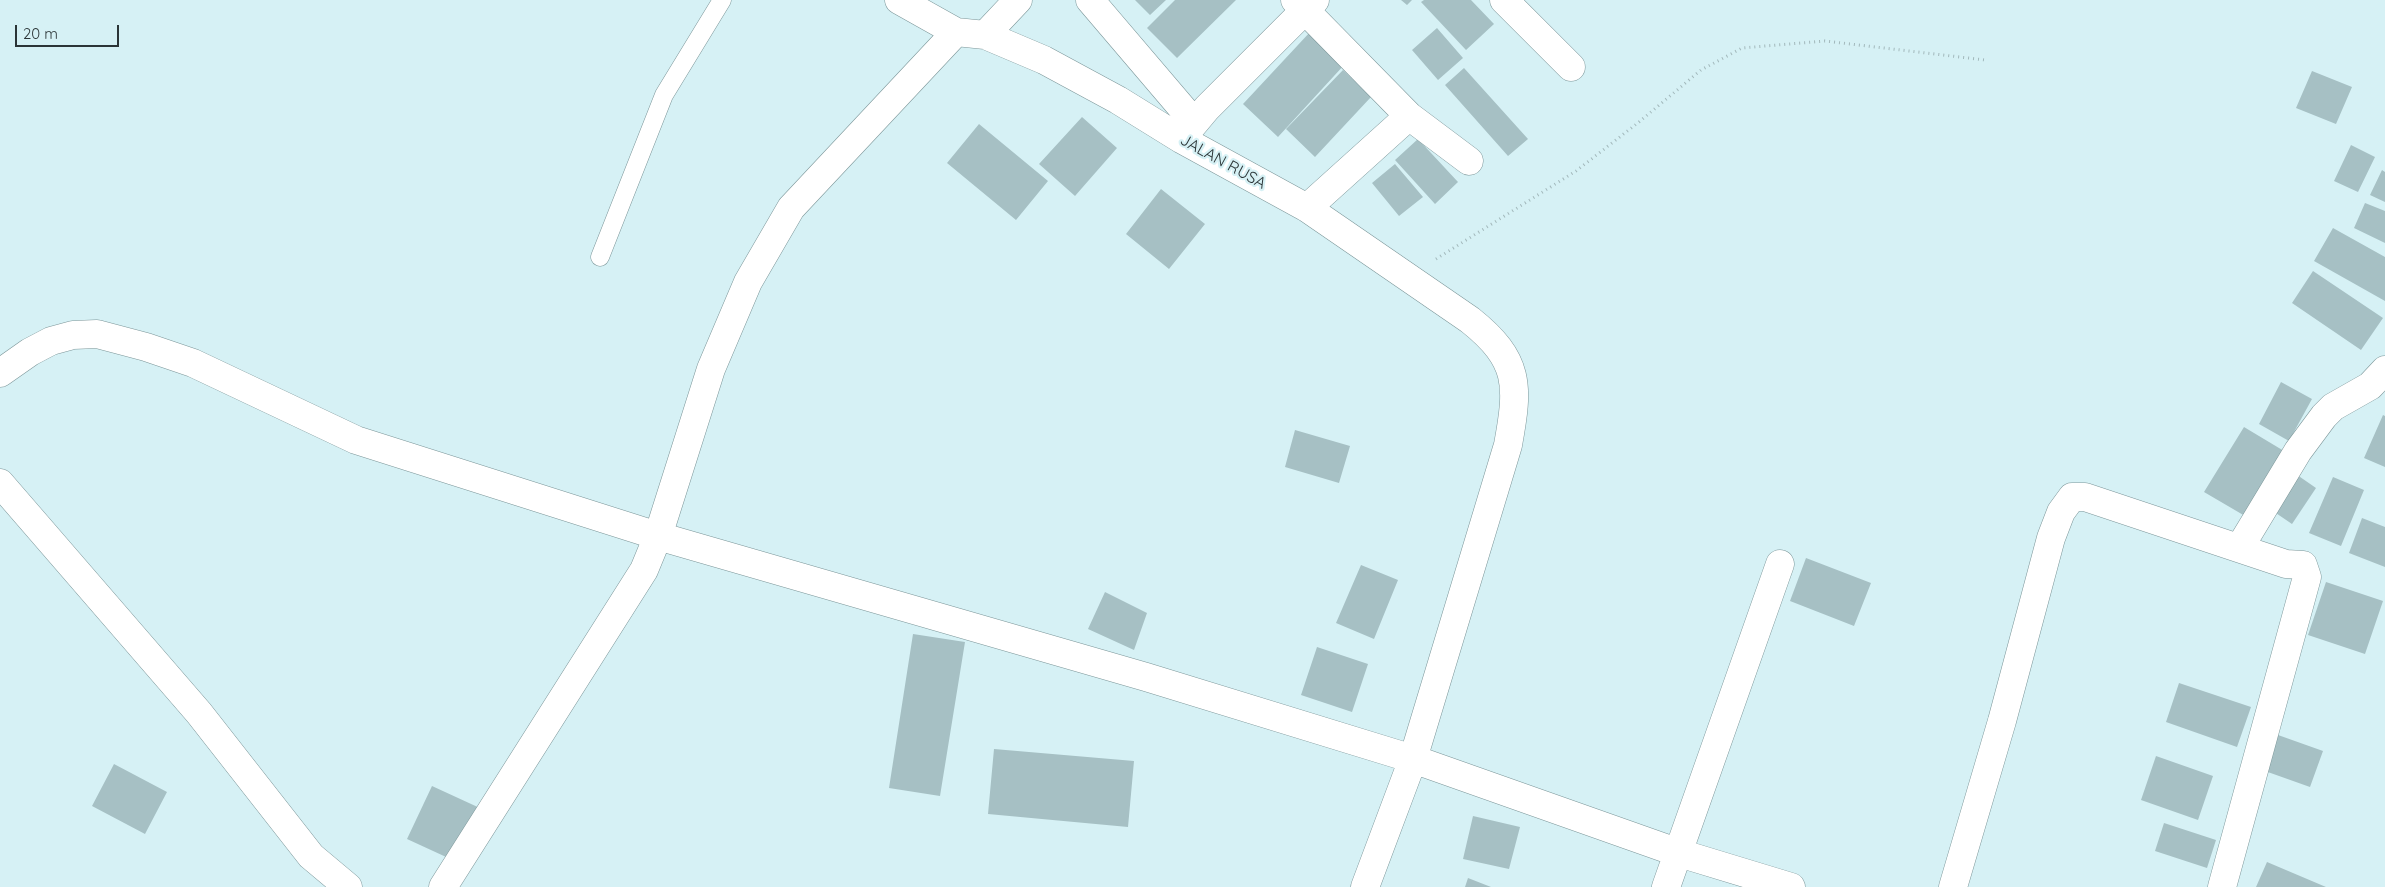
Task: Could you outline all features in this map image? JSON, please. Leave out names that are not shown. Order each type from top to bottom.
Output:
[{"type":"street","name":"JALAN RUSA","points":[[899,0],[956,32],[985,35],[1044,60],[1118,100],[1188,130],[1409,276],[1488,334],[1508,359],[1513,375],[1515,396],[1508,445],[1413,759]]},
{"type":"street","points":[[985,35],[1018,0]]},
{"type":"street","points":[[1090,0],[1188,130],[1305,4],[1408,116],[1469,161]]},
{"type":"street","points":[[1504,0],[1571,67]]},
{"type":"street","points":[[443,887],[644,570],[658,536],[711,369],[748,282],[791,208],[956,32]]},
{"type":"street","points":[[1307,208],[1408,116]]},
{"type":"street","points":[[0,373],[30,352],[51,341],[73,335],[97,334],[146,347],[193,363],[356,440],[658,536],[1146,677],[1413,759],[1679,853],[1791,887]]},
{"type":"street","points":[[2240,547],[2298,451],[2324,416],[2333,407],[2370,386],[2385,370]]},
{"type":"street","points":[[0,483],[199,713],[311,856],[348,887]]},
{"type":"street","points":[[1953,887],[2002,722],[2051,538],[2061,512],[2072,497],[2086,497],[2104,502],[2286,564],[2303,565],[2308,577],[2222,887]]},
{"type":"street","points":[[1666,887],[1780,564]]},
{"type":"street","points":[[1365,887],[1413,759]]},
{"type":"lane","points":[[600,257],[664,95],[722,0]]},
{"type":"path","points":[[1409,276],[1576,170],[1639,122],[1701,70],[1742,48],[1826,41],[1985,60]]},
{"type":"building","points":[[1135,0],[1166,0],[1150,15]]},
{"type":"building","points":[[1175,0],[1236,0],[1177,58],[1147,28]]},
{"type":"building","points":[[1401,0],[1412,0],[1407,5]]},
{"type":"building","points":[[1424,0],[1471,0],[1494,24],[1466,50],[1421,2]]},
{"type":"building","points":[[1437,28],[1463,58],[1438,80],[1412,50]]},
{"type":"building","points":[[1311,31],[1345,64],[1278,137],[1243,104]]},
{"type":"building","points":[[1464,68],[1528,139],[1508,156],[1445,85]]},
{"type":"building","points":[[1343,70],[1371,97],[1315,157],[1286,129]]},
{"type":"building","points":[[2312,71],[2352,87],[2336,124],[2296,108]]},
{"type":"building","points":[[1082,117],[1117,148],[1075,196],[1039,164]]},
{"type":"building","points":[[979,124],[1048,181],[1016,220],[947,163]]},
{"type":"building","points":[[1418,139],[1458,182],[1435,204],[1395,160]]},
{"type":"building","points":[[2351,145],[2375,157],[2358,192],[2334,181]]},
{"type":"building","points":[[1395,164],[1423,197],[1399,216],[1372,183]]},
{"type":"building","points":[[2382,170],[2385,172],[2385,202],[2370,195]]},
{"type":"building","points":[[1161,189],[1205,224],[1169,269],[1126,234]]},
{"type":"building","points":[[2365,203],[2385,211],[2385,243],[2354,228]]},
{"type":"building","points":[[2333,228],[2385,257],[2385,301],[2314,261]]},
{"type":"building","points":[[2313,271],[2383,318],[2361,350],[2292,303]]},
{"type":"building","points":[[2281,382],[2312,399],[2289,441],[2259,424]]},
{"type":"building","points":[[2383,415],[2385,416],[2385,467],[2364,458]]},
{"type":"building","points":[[2244,427],[2284,451],[2245,516],[2204,492]]},
{"type":"building","points":[[1295,430],[1350,446],[1339,483],[1285,467]]},
{"type":"building","points":[[2290,470],[2316,488],[2292,524],[2267,507]]},
{"type":"building","points":[[2333,477],[2364,490],[2341,546],[2309,533]]},
{"type":"building","points":[[2362,518],[2385,527],[2385,567],[2349,553]]},
{"type":"building","points":[[1806,558],[1871,583],[1854,626],[1790,601]]},
{"type":"building","points":[[1361,565],[1398,580],[1374,639],[1336,623]]},
{"type":"building","points":[[2326,582],[2383,601],[2365,654],[2308,635]]},
{"type":"building","points":[[1105,592],[1147,613],[1134,650],[1088,629]]},
{"type":"building","points":[[913,634],[965,642],[940,796],[889,788]]},
{"type":"building","points":[[1317,647],[1368,664],[1352,712],[1301,695]]},
{"type":"building","points":[[2179,683],[2251,707],[2237,747],[2166,722]]},
{"type":"building","points":[[2278,735],[2323,751],[2310,787],[2265,771]]},
{"type":"building","points":[[994,749],[1134,761],[1128,827],[988,814]]},
{"type":"building","points":[[2156,756],[2213,776],[2198,820],[2141,800]]},
{"type":"building","points":[[114,764],[167,792],[145,834],[92,806]]},
{"type":"building","points":[[432,786],[482,809],[457,862],[407,839]]},
{"type":"building","points":[[1473,816],[1520,827],[1509,869],[1463,859]]},
{"type":"building","points":[[2164,823],[2216,840],[2207,868],[2155,851]]},
{"type":"building","points":[[2267,862],[2326,887],[2256,887]]},
{"type":"building","points":[[1468,878],[1491,887],[1465,887]]}]
